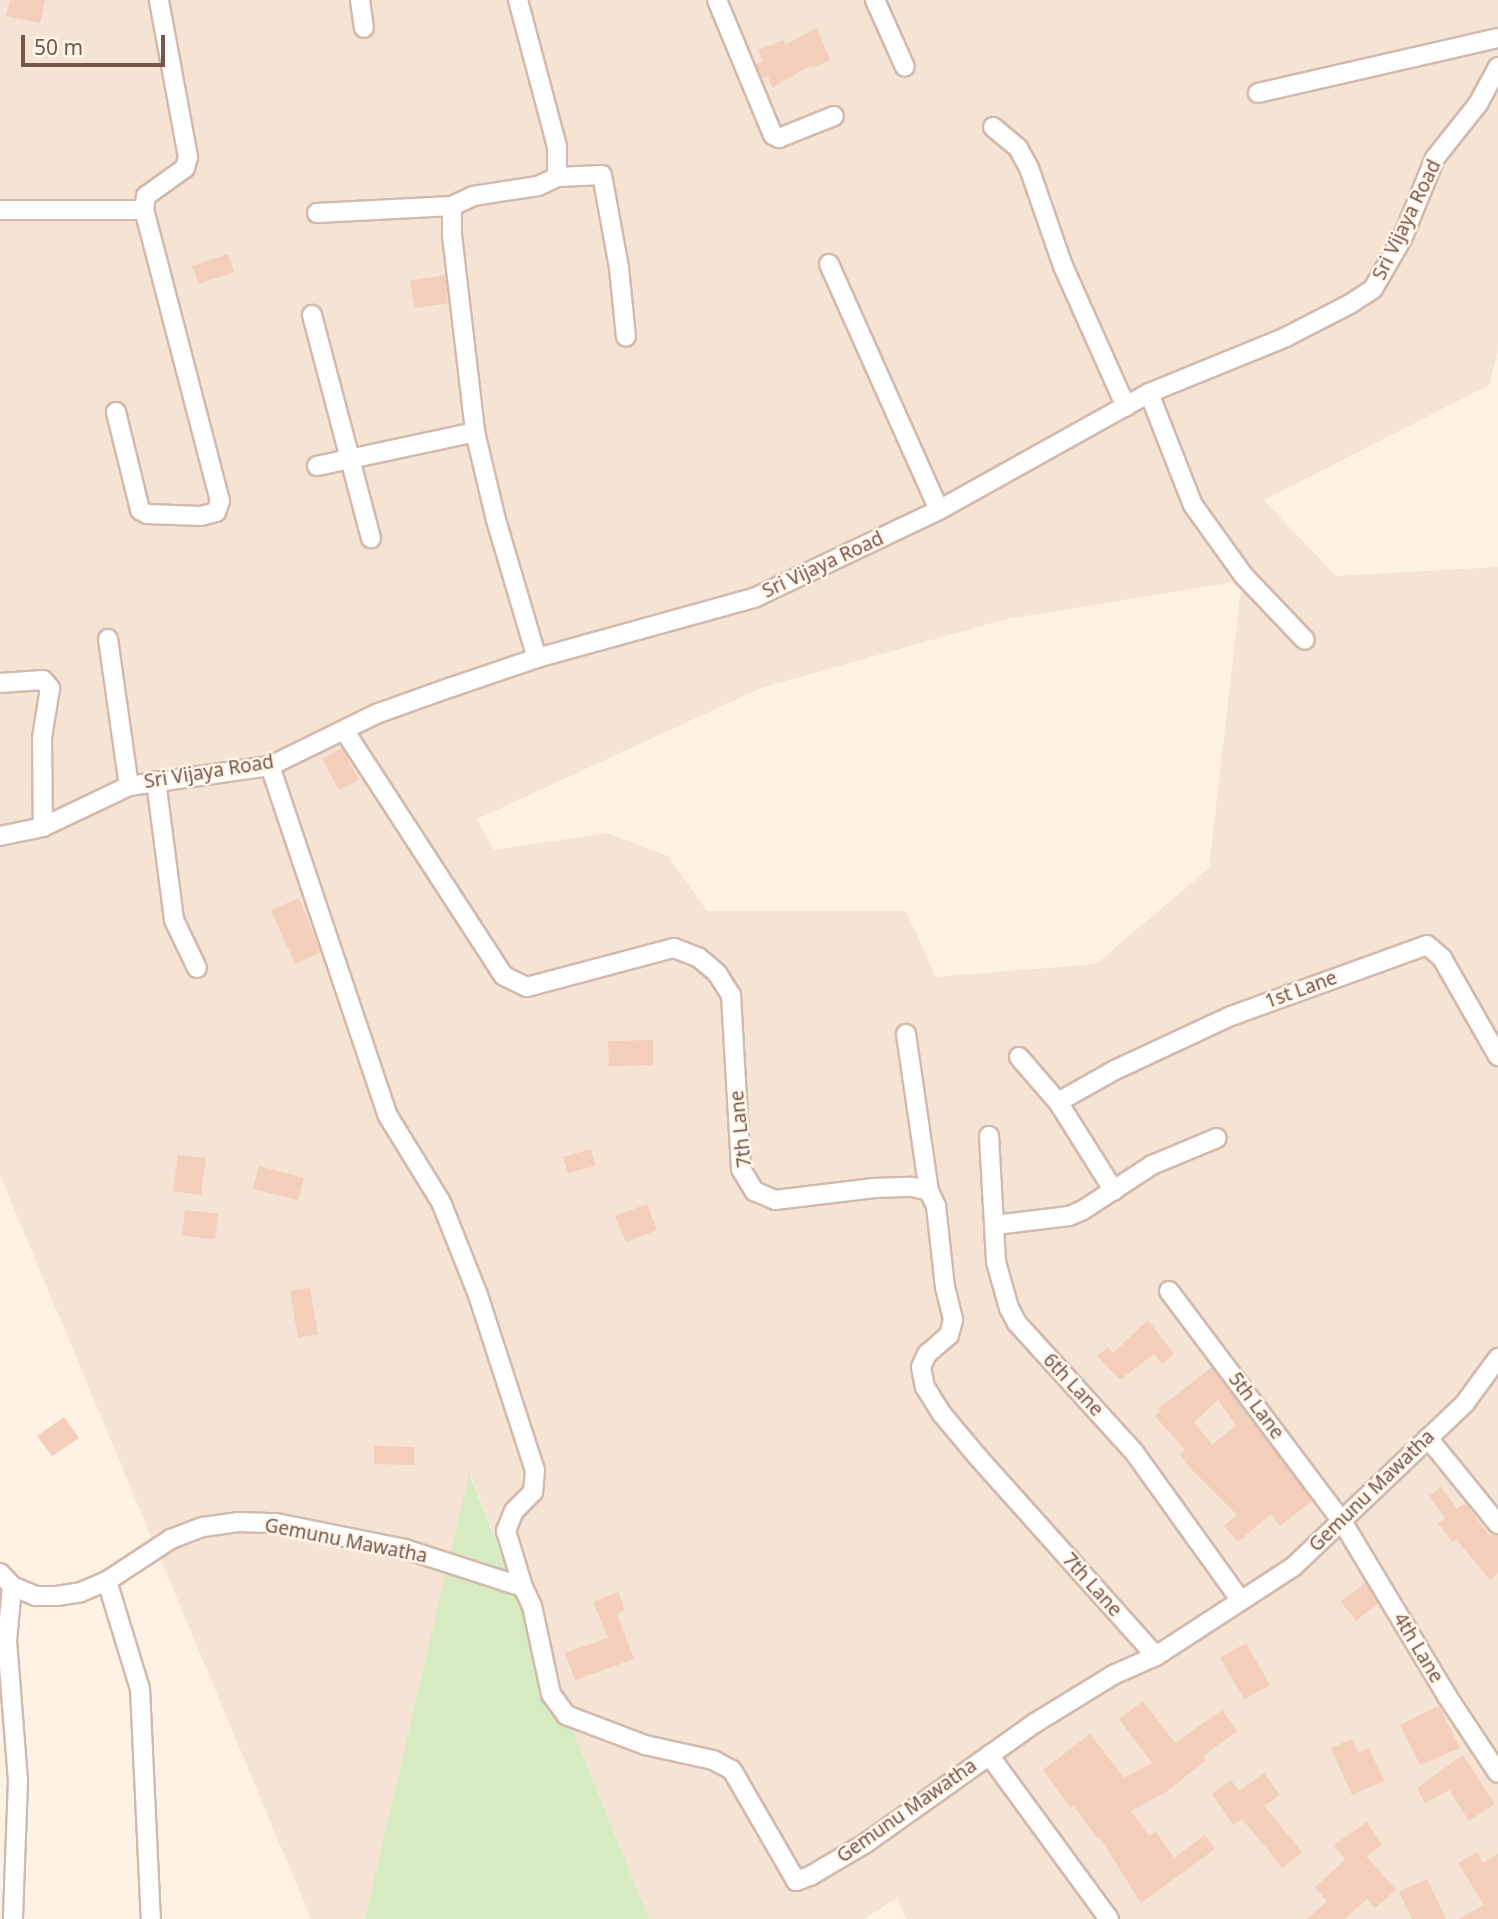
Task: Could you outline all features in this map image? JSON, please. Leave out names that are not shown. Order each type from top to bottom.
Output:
[{"type":"street","points":[[116,412],[140,510],[147,514],[201,516],[216,512],[220,501],[144,210],[146,196],[185,168],[188,157],[159,0]]},
{"type":"street","points":[[360,0],[364,28]]},
{"type":"street","points":[[518,0],[557,147],[557,177]]},
{"type":"street","points":[[717,0],[773,135],[779,138],[834,116]]},
{"type":"street","points":[[875,0],[905,67]]},
{"type":"street","points":[[1258,93],[1498,38]]},
{"type":"street","name":"Sri Vijaya Road","points":[[0,836],[43,827],[129,786],[156,780],[270,766],[376,714],[537,658],[754,598],[939,510],[1149,393],[1286,337],[1373,289],[1402,239],[1435,158],[1478,104],[1498,68]]},
{"type":"street","points":[[993,127],[1018,148],[1029,168],[1063,266],[1126,407]]},
{"type":"street","points":[[317,213],[452,206],[473,196],[538,186],[557,177],[596,173],[605,179],[626,337]]},
{"type":"street","points":[[452,206],[452,235],[475,432],[496,520],[537,658]]},
{"type":"street","points":[[0,210],[144,210]]},
{"type":"street","points":[[829,264],[939,510]]},
{"type":"street","points":[[312,315],[371,538]]},
{"type":"street","points":[[1149,393],[1193,505],[1244,576],[1305,640]]},
{"type":"street","points":[[317,466],[475,432]]},
{"type":"street","points":[[108,639],[129,786]]},
{"type":"street","points":[[0,683],[43,681],[50,688],[42,738],[43,827]]},
{"type":"street","name":"7th Lane","points":[[344,730],[504,976],[527,987],[674,948],[698,957],[717,973],[732,995],[741,1169],[754,1191],[775,1200],[874,1188],[912,1187],[929,1191],[936,1206],[945,1287],[953,1320],[949,1335],[927,1354],[921,1367],[925,1387],[942,1414],[977,1456],[1156,1656]]},
{"type":"street","points":[[270,766],[388,1116],[440,1202],[478,1295],[535,1470],[533,1492],[514,1511],[506,1531],[523,1587]]},
{"type":"street","points":[[156,780],[174,920],[197,968]]},
{"type":"street","name":"1st Lane","points":[[1058,1102],[1115,1070],[1231,1016],[1427,945],[1442,958],[1498,1056]]},
{"type":"street","points":[[906,1034],[929,1191]]},
{"type":"street","points":[[1019,1057],[1058,1102],[1114,1191]]},
{"type":"street","name":"6th Lane","points":[[989,1136],[999,1280],[1017,1323],[1133,1452],[1241,1601]]},
{"type":"street","points":[[995,1225],[1069,1216],[1114,1191],[1152,1164],[1217,1138]]},
{"type":"street","name":"5th Lane","points":[[1169,1291],[1342,1521]]},
{"type":"street","name":"Gemunu Mawatha","points":[[6,1580],[36,1596],[81,1592],[107,1581],[171,1539],[203,1527],[238,1522],[276,1523],[405,1549],[523,1587],[532,1606],[551,1694],[566,1716],[645,1745],[713,1760],[732,1770],[796,1881],[810,1876],[866,1843],[989,1755],[1114,1675],[1156,1656],[1293,1567],[1465,1403],[1498,1358]]},
{"type":"street","points":[[1428,1438],[1498,1524]]},
{"type":"street","name":"4th Lane","points":[[1342,1521],[1447,1696],[1498,1773]]},
{"type":"street","points":[[6,1580],[6,1641],[18,1780],[13,1919]]},
{"type":"street","points":[[107,1581],[140,1689],[151,1919]]},
{"type":"street","points":[[989,1755],[1110,1919]]},
{"type":"shaded area","points":[[0,0],[1498,0],[1498,351],[1489,385],[1264,500],[1336,576],[1498,567],[1498,1919],[906,1919],[897,1898],[864,1919],[649,1919],[470,1475],[365,1919],[311,1919],[0,1175]],"holes":[[[1242,581],[1209,868],[1096,964],[936,977],[906,911],[707,911],[668,856],[607,833],[494,850],[477,819],[761,688],[1006,619]]]},
{"type":"green space","points":[[469,1474],[649,1919],[365,1919]]},
{"type":"building","points":[[10,0],[45,0],[40,23],[6,16]]},
{"type":"building","points":[[817,28],[830,60],[812,68],[811,65],[772,88],[768,76],[762,78],[756,64],[763,62],[758,50],[784,40],[785,45]]},
{"type":"building","points":[[228,254],[234,272],[199,284],[192,266]]},
{"type":"building","points":[[445,275],[448,303],[415,308],[410,281]]},
{"type":"building","points":[[342,748],[359,780],[339,790],[322,759]]},
{"type":"building","points":[[299,898],[321,952],[295,964],[271,910]]},
{"type":"building","points":[[653,1040],[653,1065],[609,1066],[608,1041]]},
{"type":"building","points":[[591,1149],[595,1166],[568,1173],[563,1157]]},
{"type":"building","points":[[178,1155],[206,1158],[201,1195],[173,1191]]},
{"type":"building","points":[[259,1166],[304,1178],[298,1200],[253,1189]]},
{"type":"building","points":[[647,1204],[657,1230],[626,1242],[615,1216]]},
{"type":"building","points":[[185,1210],[218,1214],[215,1240],[182,1235]]},
{"type":"building","points":[[310,1288],[318,1334],[298,1338],[290,1291]]},
{"type":"building","points":[[1148,1320],[1174,1354],[1162,1364],[1154,1354],[1120,1380],[1097,1356],[1108,1347],[1113,1353]]},
{"type":"building","points":[[1212,1367],[1312,1501],[1280,1526],[1271,1514],[1238,1542],[1224,1526],[1237,1515],[1193,1471],[1180,1454],[1185,1450],[1155,1416],[1160,1411],[1158,1409]],"holes":[[[1218,1400],[1236,1425],[1212,1445],[1194,1422]]]},
{"type":"building","points":[[64,1417],[79,1438],[52,1456],[37,1436]]},
{"type":"building","points":[[374,1446],[414,1447],[414,1465],[374,1464]]},
{"type":"building","points":[[1441,1487],[1457,1509],[1465,1503],[1489,1535],[1498,1535],[1498,1573],[1490,1580],[1456,1539],[1453,1542],[1438,1524],[1445,1518],[1429,1496]]},
{"type":"building","points":[[1366,1582],[1378,1603],[1356,1621],[1341,1602]]},
{"type":"building","points":[[618,1592],[625,1610],[617,1614],[634,1659],[575,1680],[565,1653],[608,1638],[593,1602]]},
{"type":"building","points":[[1246,1643],[1270,1685],[1244,1699],[1220,1658]]},
{"type":"building","points":[[1143,1701],[1175,1743],[1222,1710],[1237,1731],[1203,1756],[1206,1760],[1166,1792],[1131,1811],[1149,1836],[1156,1832],[1174,1858],[1205,1835],[1215,1849],[1141,1903],[1100,1838],[1098,1839],[1074,1806],[1071,1808],[1043,1770],[1090,1734],[1124,1778],[1152,1763],[1119,1719]]},
{"type":"building","points":[[1439,1706],[1460,1748],[1420,1765],[1400,1725]]},
{"type":"building","points":[[1352,1739],[1358,1753],[1369,1748],[1384,1781],[1352,1795],[1331,1748]]},
{"type":"building","points":[[1463,1755],[1495,1804],[1469,1821],[1449,1790],[1425,1803],[1417,1788]]},
{"type":"building","points":[[1264,1773],[1280,1795],[1264,1806],[1302,1852],[1283,1868],[1242,1819],[1233,1825],[1212,1794],[1231,1780],[1239,1791]]},
{"type":"building","points":[[1367,1822],[1382,1845],[1366,1856],[1396,1890],[1375,1908],[1367,1899],[1344,1919],[1307,1919],[1327,1901],[1315,1887],[1345,1860],[1334,1845]]},
{"type":"building","points":[[1477,1852],[1483,1863],[1498,1854],[1498,1919],[1459,1919],[1484,1905],[1458,1863]]},
{"type":"building","points":[[1427,1879],[1446,1919],[1412,1919],[1399,1892]]}]
